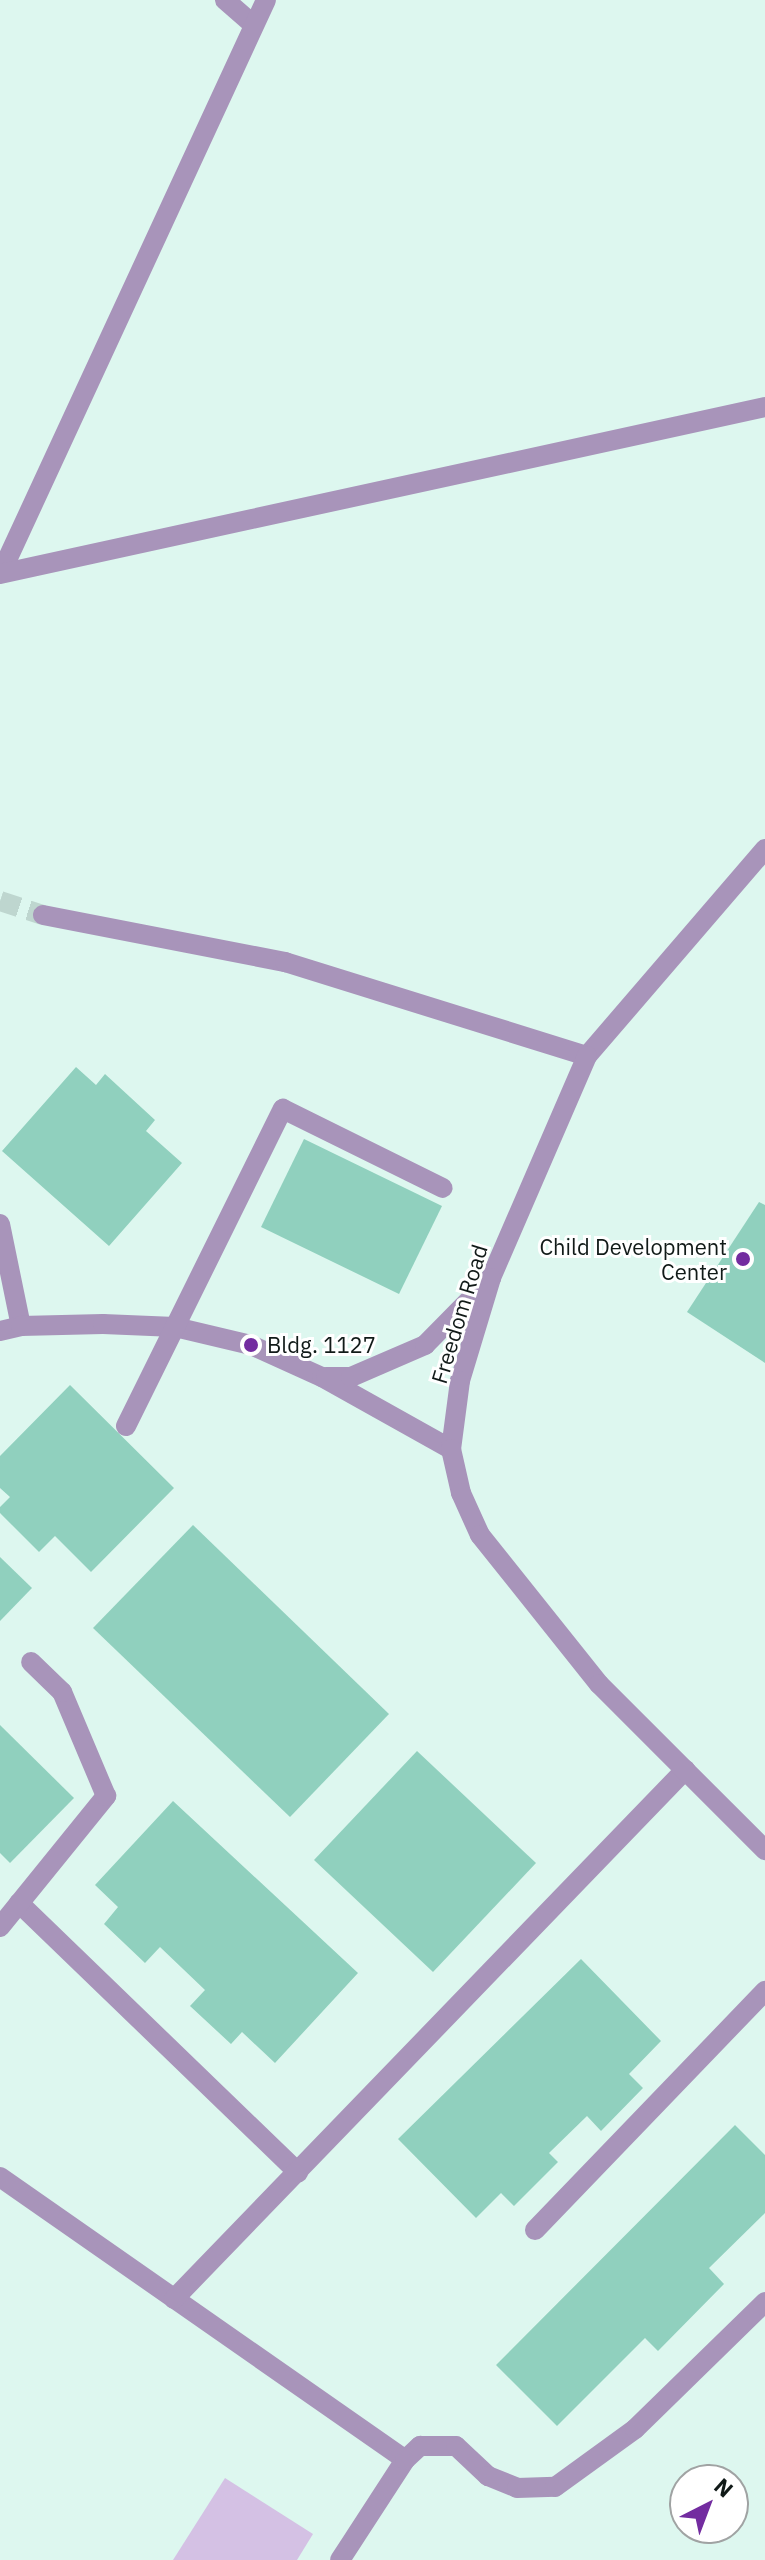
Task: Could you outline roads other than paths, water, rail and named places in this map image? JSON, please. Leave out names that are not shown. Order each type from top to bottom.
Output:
[{"type":"street","points":[[225,0],[254,25]]},
{"type":"street","points":[[1,574],[266,0]]},
{"type":"street","points":[[1,574],[765,407]]},
{"type":"street","name":"Freedom Road","points":[[765,849],[587,1056],[491,1278],[460,1381],[451,1449],[461,1493],[480,1535],[599,1684],[765,1850]]},
{"type":"street","points":[[43,915],[285,962],[587,1056]]},
{"type":"street","points":[[126,1426],[283,1109],[443,1188]]},
{"type":"street","points":[[0,1224],[21,1326]]},
{"type":"street","points":[[322,1377],[351,1377],[425,1345],[491,1278]]},
{"type":"street","points":[[0,1331],[21,1326],[103,1324],[175,1327],[251,1345],[322,1377],[451,1449]]},
{"type":"street","points":[[0,1927],[106,1796],[62,1692],[31,1662]]},
{"type":"street","points":[[174,2299],[685,1770]]},
{"type":"street","points":[[19,1903],[298,2172]]},
{"type":"street","points":[[535,2230],[765,1991]]},
{"type":"street","points":[[0,2177],[405,2460]]},
{"type":"street","points":[[340,2560],[405,2460],[420,2446],[456,2446],[488,2476],[517,2488],[555,2487],[635,2429],[765,2302]]},
{"type":"tunnel","points":[[0,901],[43,915]]},
{"type":"place","name":"Child Development Center","points":[[743,1259]]},
{"type":"place","name":"Bldg. 1127","points":[[251,1345]]}]
